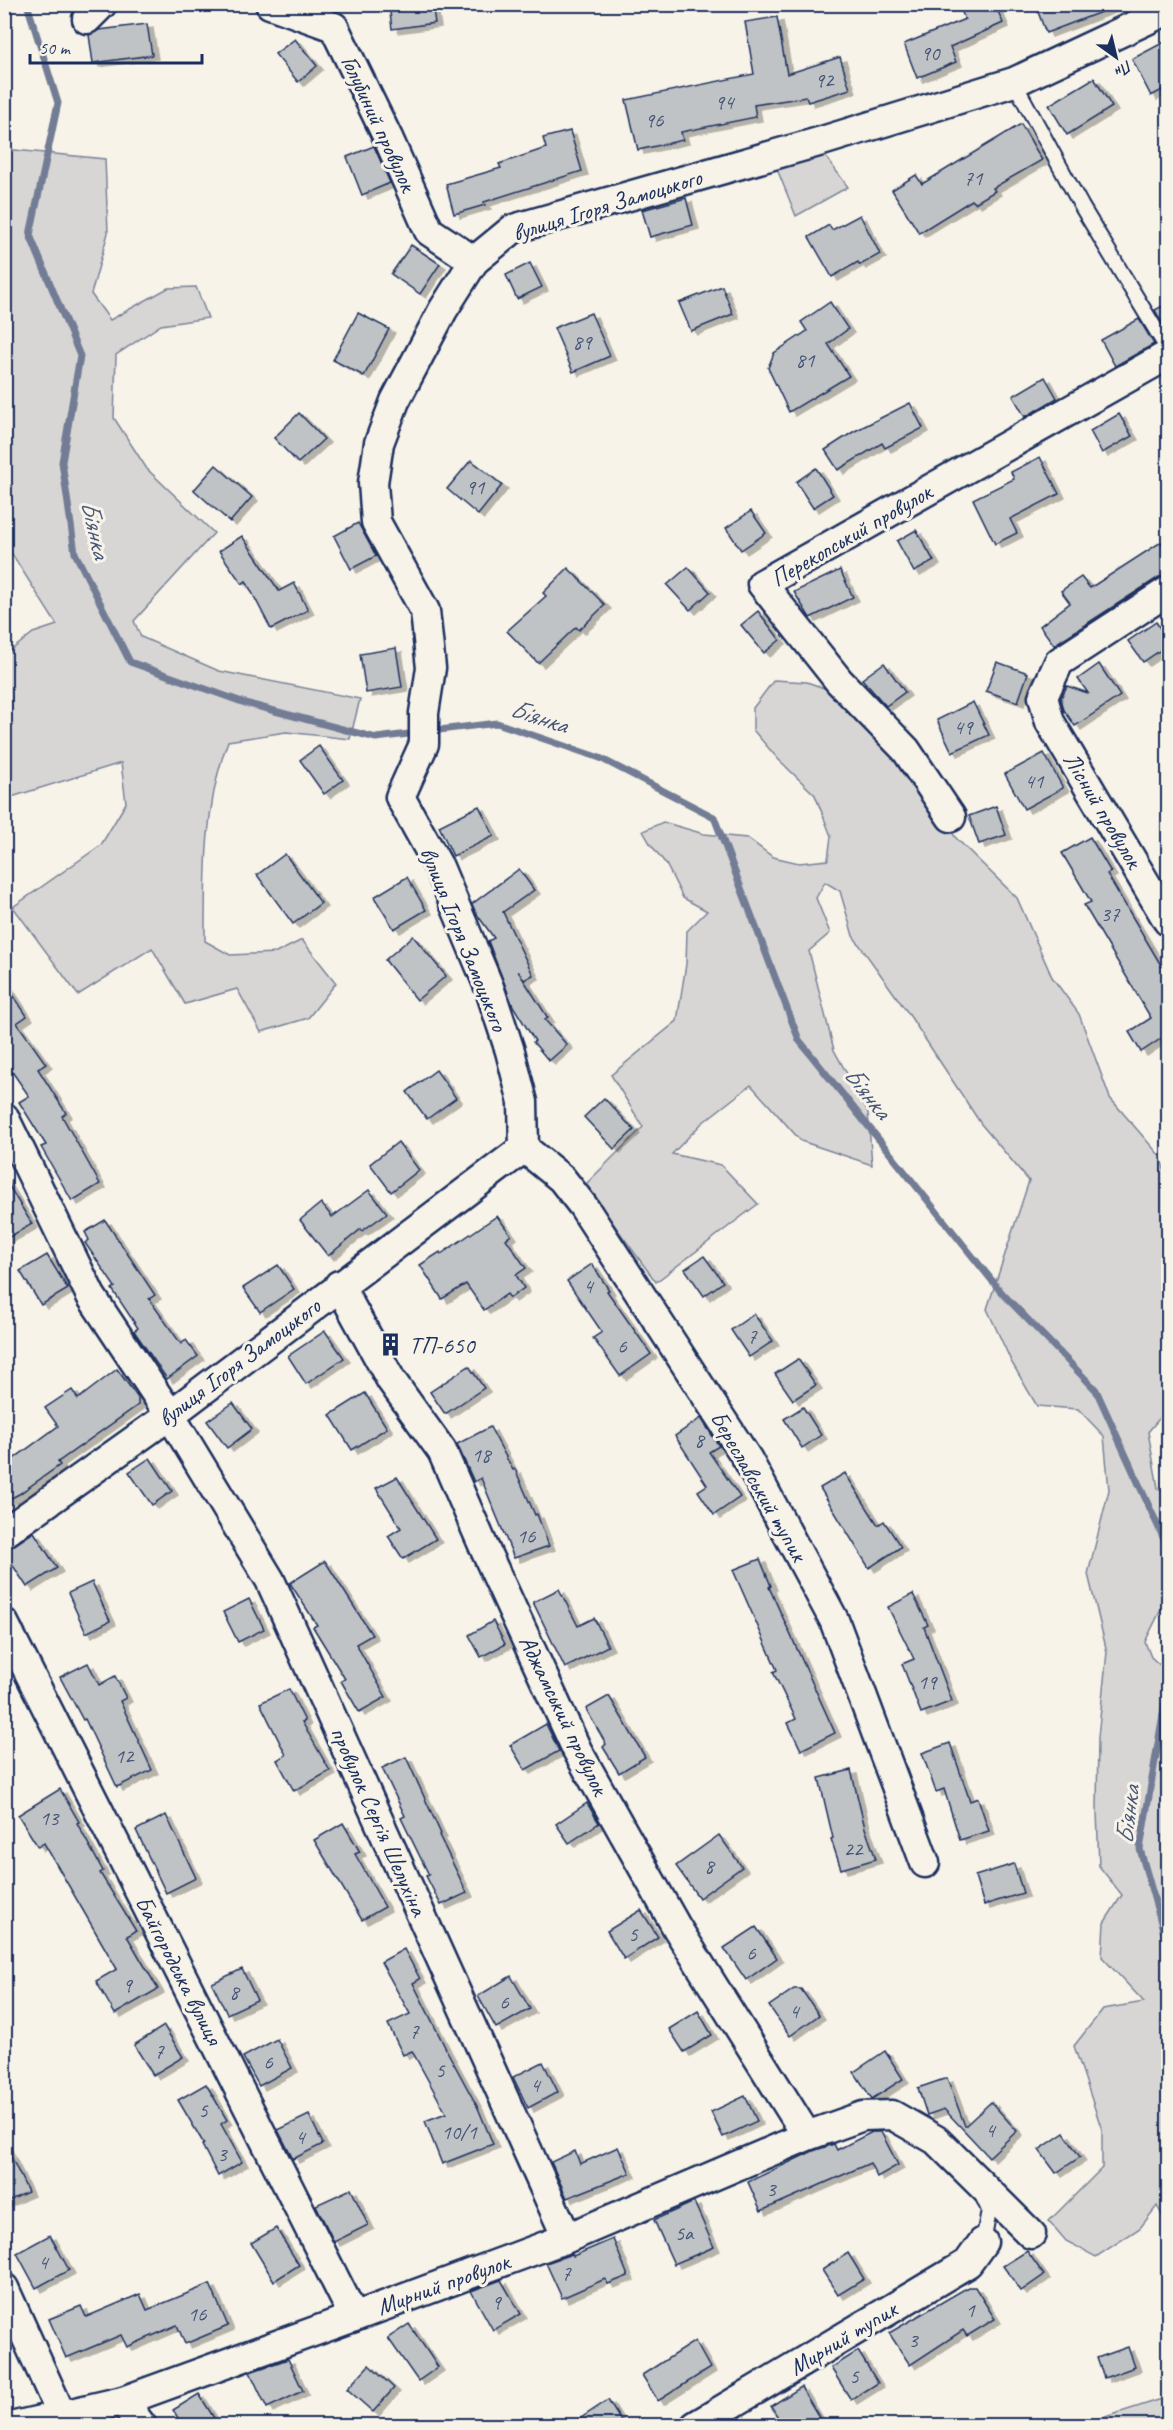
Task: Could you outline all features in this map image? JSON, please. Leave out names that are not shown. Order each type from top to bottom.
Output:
[{"type":"street","name":"Голубиний провулок","points":[[270,4],[334,27],[388,138],[429,231],[474,261]]},
{"type":"street","name":"вулиця Ігоря Замоцького","points":[[4,1533],[170,1415],[524,1148],[523,1102],[510,1051],[489,987],[439,867],[400,797],[424,744],[424,713],[431,668],[425,611],[376,522],[373,483],[379,443],[395,401],[443,310],[474,261],[513,229],[833,137],[1014,82],[1168,10]]},
{"type":"street","name":"Перекопський провулок","points":[[951,817],[906,750],[839,681],[762,584],[1168,355]]},
{"type":"street","name":"Лісний провулок","points":[[1168,591],[1059,662],[1043,697],[1050,722],[1168,921]]},
{"type":"street","points":[[4,1117],[91,1296],[170,1415]]},
{"type":"street","name":"Береславський тупик","points":[[524,1148],[562,1179],[583,1206],[748,1460],[834,1620],[925,1863]]},
{"type":"street","name":"Аджамський провулок","points":[[339,1286],[391,1380],[442,1450],[577,1750],[677,1928],[807,2136]]},
{"type":"street","name":"провулок Сергія Шелухіна","points":[[170,1415],[270,1580],[567,2238]]},
{"type":"street","name":"Байгородська вулиця","points":[[4,1623],[354,2317]]},
{"type":"street","name":"Мирний провулок","points":[[15,2426],[123,2401],[354,2317],[567,2238],[807,2136],[863,2116],[892,2115],[936,2140],[1031,2234]]},
{"type":"street","name":"Мирний тупик","points":[[695,2426],[968,2263],[983,2242]]},
{"type":"street","points":[[4,2288],[61,2414]]},
{"type":"street","points":[[123,2401],[142,2426]]},
{"type":"lane","points":[[1014,82],[1082,207],[1168,350]]},
{"type":"lane","points":[[971,2174],[989,2210],[983,2242]]},
{"type":"shaded area","points":[[4,149],[105,159],[108,233],[91,294],[110,320],[168,288],[196,287],[208,318],[161,325],[116,355],[114,418],[147,469],[214,533],[134,621],[141,637],[219,671],[360,699],[350,739],[286,732],[228,741],[214,790],[206,865],[205,941],[230,955],[276,953],[302,940],[336,983],[308,1018],[261,1032],[237,989],[185,1004],[152,948],[78,995],[13,907],[101,845],[126,803],[121,763],[5,799],[5,655],[33,633],[57,625],[5,543]]},
{"type":"shaded area","points":[[823,153],[848,187],[796,216],[777,169]]},
{"type":"shaded area","points":[[774,680],[807,682],[841,694],[895,748],[956,838],[1017,898],[1052,977],[1079,1014],[1110,1098],[1160,1156],[1168,1181],[1168,1408],[1148,1432],[1158,1488],[1168,1494],[1168,1595],[1145,1642],[1151,1657],[1161,1666],[1168,1663],[1168,2226],[1157,2206],[1140,2228],[1096,2257],[1066,2241],[1049,2221],[1102,2168],[1102,2130],[1074,2046],[1103,2009],[1144,2002],[1102,1957],[1104,1923],[1122,1895],[1099,1866],[1098,1737],[1107,1652],[1088,1574],[1109,1490],[1104,1436],[1078,1409],[1037,1406],[1012,1363],[987,1309],[1029,1181],[981,1124],[908,1013],[853,936],[840,891],[825,882],[816,898],[830,933],[809,951],[834,1050],[868,1112],[872,1165],[801,1141],[751,1085],[702,1123],[672,1154],[721,1165],[758,1204],[656,1282],[585,1185],[643,1127],[611,1075],[677,1021],[686,964],[687,931],[707,911],[683,898],[666,864],[643,831],[663,822],[704,834],[747,838],[773,857],[799,863],[828,860],[831,836],[815,795],[778,759],[753,730],[753,708]]},
{"type":"shaded area","points":[[1168,2397],[1168,2425],[1080,2425]]},
{"type":"building","points":[[389,4],[432,4],[435,23],[392,29]]},
{"type":"building","points":[[958,4],[995,4],[1003,23],[950,47],[956,62],[917,78],[904,44],[965,19]]},
{"type":"building","points":[[1035,4],[1117,4],[1117,6],[1046,33]]},
{"type":"building","points":[[777,17],[787,74],[840,57],[850,89],[808,102],[806,97],[754,105],[756,117],[681,132],[683,140],[638,150],[626,100],[754,74],[745,22]]},
{"type":"building","points":[[147,24],[152,55],[93,63],[89,35],[99,30]]},
{"type":"building","points":[[295,39],[317,66],[298,82],[275,54]]},
{"type":"building","points":[[1168,40],[1168,87],[1151,96],[1132,59]]},
{"type":"building","points":[[1094,78],[1112,107],[1067,135],[1049,105]]},
{"type":"building","points":[[1021,124],[1042,160],[993,188],[995,191],[975,203],[972,200],[919,233],[892,190],[916,175],[922,184]]},
{"type":"building","points":[[570,131],[582,171],[484,202],[485,205],[454,214],[446,184],[501,168],[499,164],[546,148],[543,138]]},
{"type":"building","points":[[374,146],[390,183],[362,195],[347,157]]},
{"type":"building","points":[[686,198],[693,225],[650,237],[642,210]]},
{"type":"building","points":[[860,215],[880,254],[860,265],[858,262],[832,277],[809,237],[829,225],[832,230]]},
{"type":"building","points":[[411,245],[440,264],[420,294],[391,274]]},
{"type":"building","points":[[530,263],[542,287],[517,299],[506,275]]},
{"type":"building","points":[[722,286],[733,314],[691,331],[679,303]]},
{"type":"building","points":[[830,302],[848,329],[828,344],[849,376],[789,412],[768,368],[774,353],[807,331],[801,322]]},
{"type":"building","points":[[1168,303],[1168,333],[1155,310]]},
{"type":"building","points":[[358,313],[389,329],[364,376],[333,360]]},
{"type":"building","points":[[591,313],[610,356],[573,372],[554,328]]},
{"type":"building","points":[[1139,319],[1154,344],[1115,366],[1101,340]]},
{"type":"building","points":[[1045,377],[1057,398],[1025,417],[1013,396]]},
{"type":"building","points":[[910,403],[923,428],[885,448],[882,443],[838,470],[825,450],[853,432]]},
{"type":"building","points":[[299,413],[324,439],[298,463],[274,438]]},
{"type":"building","points":[[1119,414],[1132,436],[1102,453],[1090,431]]},
{"type":"building","points":[[1040,457],[1059,494],[1010,519],[1017,533],[995,544],[973,499],[1014,479],[1011,472]]},
{"type":"building","points":[[471,460],[502,485],[478,515],[447,489]]},
{"type":"building","points":[[216,465],[252,497],[230,522],[194,490]]},
{"type":"building","points":[[816,468],[833,495],[813,508],[796,482]]},
{"type":"building","points":[[751,511],[766,533],[741,550],[726,528]]},
{"type":"building","points":[[358,523],[376,556],[351,569],[334,536]]},
{"type":"building","points":[[916,530],[934,561],[914,572],[897,541]]},
{"type":"building","points":[[242,536],[279,591],[294,583],[308,610],[271,629],[246,581],[242,584],[219,551]]},
{"type":"building","points":[[1161,542],[1168,553],[1168,575],[1159,577],[1054,645],[1040,626],[1070,603],[1061,591],[1081,577],[1090,588]]},
{"type":"building","points":[[688,567],[710,592],[690,610],[667,585]]},
{"type":"building","points":[[568,568],[605,605],[579,630],[576,627],[538,663],[507,631],[546,596],[543,593]]},
{"type":"building","points":[[840,570],[853,597],[810,618],[794,592]]},
{"type":"building","points":[[758,611],[780,640],[764,653],[741,625]]},
{"type":"building","points":[[1156,622],[1168,640],[1168,645],[1143,662],[1128,641]]},
{"type":"building","points":[[396,648],[402,687],[366,693],[360,654]]},
{"type":"building","points":[[997,662],[1028,673],[1018,702],[986,691]]},
{"type":"building","points":[[884,663],[905,692],[886,706],[862,679]]},
{"type":"building","points":[[1099,664],[1120,696],[1075,726],[1064,710],[1061,698],[1067,686],[1088,693],[1078,679]]},
{"type":"building","points":[[973,702],[989,735],[952,752],[937,720]]},
{"type":"building","points":[[319,746],[343,780],[324,794],[300,760]]},
{"type":"building","points":[[1044,753],[1063,788],[1024,809],[1005,774]]},
{"type":"building","points":[[479,806],[494,836],[453,856],[439,826]]},
{"type":"building","points":[[996,806],[1006,835],[979,844],[969,816]]},
{"type":"building","points":[[1090,837],[1111,872],[1107,874],[1168,977],[1168,1049],[1162,1038],[1141,1052],[1129,1032],[1151,1018],[1084,905],[1091,902],[1062,853]]},
{"type":"building","points":[[285,854],[321,903],[293,924],[257,875]]},
{"type":"building","points":[[519,869],[534,890],[503,912],[533,975],[524,980],[518,971],[548,1018],[545,1020],[567,1045],[549,1061],[533,1042],[535,1041],[513,1006],[488,941],[494,938],[472,904]]},
{"type":"building","points":[[407,877],[426,910],[394,929],[374,897]]},
{"type":"building","points":[[413,936],[446,976],[417,1000],[385,960]]},
{"type":"building","points":[[4,981],[27,1016],[17,1023],[46,1064],[38,1069],[66,1113],[62,1116],[100,1184],[72,1201],[41,1147],[46,1145],[19,1102],[29,1096],[4,1060]]},
{"type":"building","points":[[436,1070],[456,1098],[427,1119],[407,1092]]},
{"type":"building","points":[[604,1098],[634,1130],[614,1149],[584,1117]]},
{"type":"building","points":[[398,1142],[419,1170],[391,1192],[370,1164]]},
{"type":"building","points":[[4,1178],[32,1224],[4,1240]]},
{"type":"building","points":[[369,1190],[387,1213],[362,1231],[361,1229],[328,1256],[300,1220],[321,1203],[332,1217]]},
{"type":"building","points":[[497,1216],[511,1235],[506,1239],[526,1268],[516,1275],[524,1288],[510,1298],[507,1294],[484,1310],[466,1284],[442,1299],[420,1265],[440,1252],[441,1254]]},
{"type":"building","points":[[105,1220],[155,1295],[149,1299],[181,1344],[186,1340],[198,1356],[167,1379],[134,1331],[138,1328],[112,1289],[115,1287],[85,1243],[89,1240],[85,1232]]},
{"type":"building","points":[[47,1255],[68,1289],[41,1305],[20,1271]]},
{"type":"building","points":[[704,1256],[723,1282],[704,1296],[685,1269]]},
{"type":"building","points":[[592,1264],[609,1290],[607,1291],[651,1354],[620,1376],[593,1338],[602,1332],[567,1281]]},
{"type":"building","points":[[278,1265],[294,1289],[260,1312],[243,1288]]},
{"type":"building","points":[[754,1314],[773,1341],[749,1357],[731,1330]]},
{"type":"building","points":[[325,1331],[344,1358],[306,1384],[288,1356]]},
{"type":"building","points":[[798,1359],[816,1385],[793,1400],[775,1374]]},
{"type":"building","points":[[469,1366],[484,1388],[445,1414],[430,1392]]},
{"type":"building","points":[[117,1369],[138,1398],[138,1405],[58,1462],[60,1465],[4,1502],[4,1466],[58,1426],[45,1408],[72,1390],[78,1399]]},
{"type":"building","points":[[365,1393],[387,1428],[352,1450],[330,1415]]},
{"type":"building","points":[[233,1403],[252,1429],[227,1448],[207,1421]]},
{"type":"building","points":[[803,1407],[821,1435],[802,1448],[784,1419]]},
{"type":"building","points":[[701,1418],[719,1446],[709,1452],[740,1497],[714,1515],[698,1491],[707,1485],[675,1436]]},
{"type":"building","points":[[490,1427],[513,1470],[515,1469],[535,1515],[537,1514],[549,1546],[514,1558],[481,1478],[474,1482],[457,1444]]},
{"type":"building","points":[[150,1458],[172,1491],[152,1505],[129,1472]]},
{"type":"building","points":[[845,1473],[878,1525],[884,1521],[901,1547],[869,1568],[820,1488]]},
{"type":"building","points":[[397,1477],[436,1539],[403,1559],[388,1536],[401,1528],[376,1488]]},
{"type":"building","points":[[34,1532],[57,1568],[27,1587],[4,1552]]},
{"type":"building","points":[[760,1559],[771,1586],[769,1587],[835,1733],[801,1750],[788,1723],[796,1719],[773,1672],[777,1670],[733,1570]]},
{"type":"building","points":[[325,1561],[372,1635],[356,1644],[386,1697],[359,1712],[341,1681],[345,1679],[313,1627],[317,1625],[290,1583]]},
{"type":"building","points":[[92,1582],[110,1621],[86,1633],[68,1593]]},
{"type":"building","points":[[559,1589],[578,1626],[594,1618],[608,1646],[565,1668],[533,1602]]},
{"type":"building","points":[[913,1594],[928,1625],[924,1627],[952,1701],[921,1713],[902,1664],[914,1659],[888,1607]]},
{"type":"building","points":[[249,1599],[264,1629],[238,1642],[223,1612]]},
{"type":"building","points":[[493,1621],[505,1644],[481,1657],[469,1635]]},
{"type":"building","points":[[88,1663],[99,1685],[115,1676],[126,1698],[120,1701],[152,1770],[117,1787],[85,1719],[83,1720],[60,1677]]},
{"type":"building","points":[[289,1689],[305,1721],[302,1722],[330,1771],[294,1791],[277,1760],[286,1755],[260,1703]]},
{"type":"building","points":[[609,1696],[645,1757],[619,1773],[603,1747],[606,1744],[586,1709]]},
{"type":"building","points":[[546,1724],[559,1751],[525,1770],[510,1745]]},
{"type":"building","points":[[950,1743],[970,1801],[978,1798],[989,1831],[960,1840],[944,1789],[936,1792],[922,1753]]},
{"type":"building","points":[[406,1757],[441,1834],[439,1835],[467,1893],[441,1905],[401,1818],[405,1816],[382,1768]]},
{"type":"building","points":[[851,1770],[865,1828],[876,1859],[841,1869],[831,1839],[833,1838],[819,1778]]},
{"type":"building","points":[[60,1789],[103,1871],[100,1873],[136,1931],[127,1936],[158,1989],[115,2014],[96,1981],[117,1969],[44,1843],[38,1847],[18,1815]]},
{"type":"building","points":[[587,1803],[599,1823],[569,1843],[556,1824]]},
{"type":"building","points":[[166,1815],[196,1878],[166,1893],[136,1830]]},
{"type":"building","points":[[343,1823],[360,1852],[355,1854],[385,1907],[362,1920],[314,1840]]},
{"type":"building","points":[[719,1835],[742,1867],[699,1898],[676,1866]]},
{"type":"building","points":[[1014,1864],[1023,1893],[984,1905],[975,1876]]},
{"type":"building","points":[[641,1910],[658,1937],[624,1959],[607,1931]]},
{"type":"building","points":[[756,1927],[777,1958],[746,1980],[724,1948]]},
{"type":"building","points":[[404,1949],[420,1979],[413,1983],[478,2108],[493,2144],[442,2164],[425,2121],[446,2113],[412,2051],[403,2055],[388,2024],[410,2014],[381,1962]]},
{"type":"building","points":[[242,1969],[257,2000],[227,2014],[212,1983]]},
{"type":"building","points":[[511,1976],[530,2009],[496,2028],[478,1996]]},
{"type":"building","points":[[794,1989],[801,1989],[819,2015],[790,2036],[769,2006]]},
{"type":"building","points":[[698,2011],[712,2035],[684,2052],[669,2029]]},
{"type":"building","points":[[164,2026],[183,2057],[153,2075],[134,2045]]},
{"type":"building","points":[[277,2039],[292,2068],[259,2086],[243,2057]]},
{"type":"building","points":[[885,2051],[903,2079],[872,2099],[854,2072]]},
{"type":"building","points":[[543,2062],[558,2092],[528,2108],[513,2077]]},
{"type":"building","points":[[947,2078],[965,2126],[991,2102],[1017,2131],[989,2157],[944,2109],[927,2115],[918,2088]]},
{"type":"building","points":[[206,2084],[227,2120],[221,2124],[242,2162],[218,2176],[202,2145],[204,2144],[178,2100]]},
{"type":"building","points":[[745,2096],[757,2121],[723,2137],[711,2112]]},
{"type":"building","points":[[309,2115],[323,2144],[293,2159],[278,2130]]},
{"type":"building","points":[[872,2132],[881,2132],[898,2165],[877,2177],[870,2163],[761,2211],[748,2182],[813,2151],[834,2144],[837,2150]]},
{"type":"building","points":[[1064,2133],[1080,2157],[1056,2173],[1039,2150]]},
{"type":"building","points":[[4,2142],[28,2192],[4,2203]]},
{"type":"building","points":[[618,2147],[630,2173],[567,2198],[551,2162],[575,2151],[580,2164]]},
{"type":"building","points":[[351,2189],[368,2225],[334,2242],[316,2205]]},
{"type":"building","points":[[694,2202],[714,2247],[674,2264],[654,2220]]},
{"type":"building","points":[[276,2228],[299,2265],[274,2281],[251,2243]]},
{"type":"building","points":[[50,2235],[69,2270],[36,2288],[17,2253]]},
{"type":"building","points":[[613,2239],[628,2276],[608,2284],[605,2279],[562,2298],[546,2263],[572,2254],[573,2256]]},
{"type":"building","points":[[1027,2251],[1044,2275],[1021,2291],[1003,2266]]},
{"type":"building","points":[[848,2253],[864,2279],[838,2295],[822,2270]]},
{"type":"building","points":[[501,2280],[521,2314],[493,2330],[471,2291]]},
{"type":"building","points":[[210,2284],[228,2326],[185,2344],[177,2325],[127,2347],[121,2335],[66,2358],[49,2319],[81,2306],[86,2317],[140,2294],[147,2310]]},
{"type":"building","points":[[968,2287],[975,2287],[995,2319],[967,2336],[963,2330],[910,2365],[889,2333]]},
{"type":"building","points":[[409,2324],[438,2367],[418,2381],[388,2338]]},
{"type":"building","points":[[695,2341],[710,2368],[658,2401],[642,2375]]},
{"type":"building","points":[[1128,2347],[1135,2367],[1104,2378],[1097,2358]]},
{"type":"building","points":[[858,2351],[878,2383],[851,2400],[831,2368]]},
{"type":"building","points":[[288,2359],[303,2391],[267,2408],[250,2372]]},
{"type":"building","points":[[369,2365],[394,2388],[373,2412],[347,2389]]},
{"type":"building","points":[[801,2387],[819,2417],[806,2426],[783,2426],[771,2406]]},
{"type":"building","points":[[199,2394],[219,2426],[183,2426],[173,2410]]},
{"type":"building","points":[[608,2400],[624,2426],[569,2426]]},
{"type":"waterway","name":"Біянка","points":[[27,4],[58,103],[30,235],[80,356],[62,462],[75,553],[130,662],[245,703],[376,738],[417,733]]},
{"type":"waterway","name":"Біянка","points":[[431,731],[497,723],[600,758],[714,817],[799,1040],[1002,1293],[1096,1390],[1168,1548]]},
{"type":"waterway","name":"Біянка","points":[[1168,1685],[1140,1849],[1168,1947]]},
{"type":"place","name":"ТП-650","points":[[391,1345]]}]
